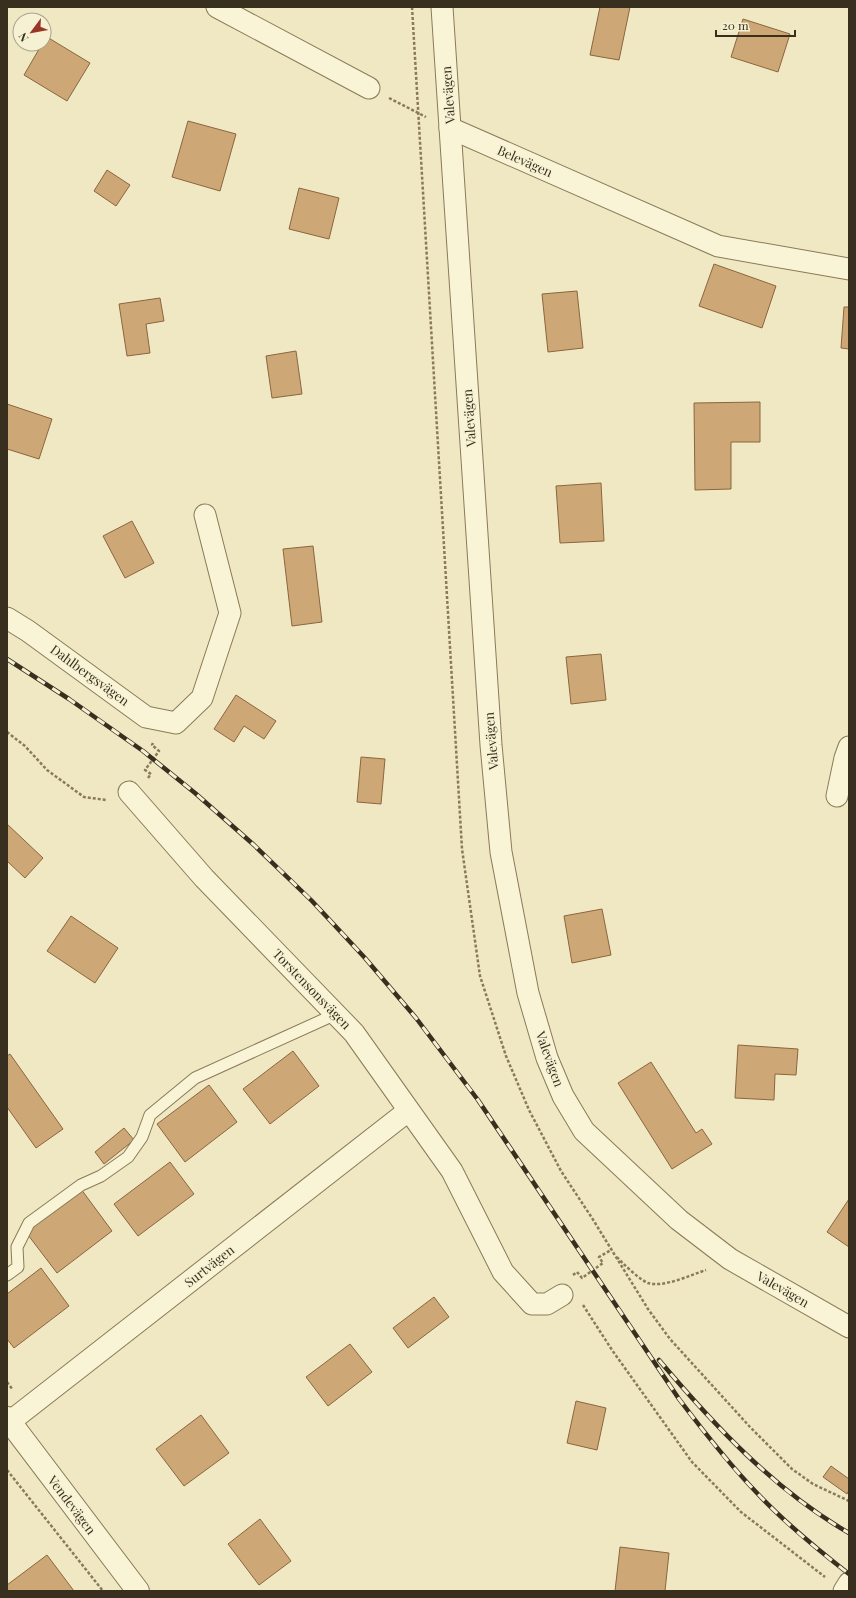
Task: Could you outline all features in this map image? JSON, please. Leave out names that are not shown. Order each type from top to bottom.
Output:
[{"type":"street","points":[[217,7],[369,88]]},
{"type":"street","name":"Valevägen","points":[[442,7],[491,745],[501,852],[528,993],[547,1058],[563,1096],[584,1131],[679,1220],[730,1259],[849,1327]]},
{"type":"street","name":"Belevägen","points":[[450,128],[718,246],[849,270]]},
{"type":"street","points":[[176,723],[202,698],[230,613],[204,515]]},
{"type":"street","name":"Dahlbergsvägen","points":[[7,618],[28,631],[146,717],[176,723]]},
{"type":"street","points":[[837,796],[844,758],[849,747]]},
{"type":"street","name":"Torstensonsvägen","points":[[129,792],[204,878],[354,1033],[452,1171],[503,1272],[532,1304],[547,1304],[571,1298]]},
{"type":"street","name":"Surtvägen","points":[[8,1421],[408,1111]]},
{"type":"street","name":"Vendevägen","points":[[8,1421],[138,1591]]},
{"type":"street","points":[[844,1591],[849,1584]]},
{"type":"lane","points":[[7,1275],[18,1267],[17,1247],[29,1223],[81,1185],[101,1176],[128,1157],[142,1137],[150,1115],[195,1078],[336,1014]]},
{"type":"path","points":[[369,88],[450,128]]},
{"type":"path","points":[[7,732],[25,746],[47,770],[84,797],[112,801],[129,792],[141,774],[148,778],[151,774],[145,770],[159,751],[152,745],[155,740],[162,745],[176,723]]},
{"type":"path","points":[[592,1218],[648,1309],[670,1339],[750,1428],[792,1469],[813,1484],[849,1501]]},
{"type":"path","points":[[611,1249],[624,1265],[647,1283],[662,1284],[716,1267],[730,1259]]},
{"type":"path","points":[[603,1263],[599,1257],[611,1249]]},
{"type":"path","points":[[571,1298],[612,1350],[692,1462],[741,1512],[827,1579]]},
{"type":"path","points":[[7,1470],[103,1591]]},
{"type":"building","points":[[600,7],[630,7],[619,60],[590,55]]},
{"type":"building","points":[[743,19],[790,34],[778,72],[731,57]]},
{"type":"building","points":[[52,40],[90,63],[67,101],[24,75],[37,52],[52,52]]},
{"type":"building","points":[[188,121],[236,134],[220,191],[172,177]]},
{"type":"building","points":[[107,170],[130,185],[116,206],[94,191]]},
{"type":"building","points":[[299,188],[339,198],[329,239],[289,229]]},
{"type":"building","points":[[714,264],[776,286],[762,328],[699,306]]},
{"type":"building","points":[[577,291],[583,348],[548,352],[542,294]]},
{"type":"building","points":[[160,298],[164,321],[146,324],[150,353],[127,356],[119,304]]},
{"type":"building","points":[[844,307],[849,307],[849,349],[841,348]]},
{"type":"building","points":[[296,351],[302,394],[272,398],[266,356]]},
{"type":"building","points":[[760,402],[760,442],[731,442],[731,489],[695,490],[694,403]]},
{"type":"building","points":[[7,404],[52,419],[39,459],[7,449]]},
{"type":"building","points":[[601,483],[604,541],[560,543],[556,486]]},
{"type":"building","points":[[132,521],[154,563],[125,578],[103,536]]},
{"type":"building","points":[[313,546],[322,622],[292,626],[283,549]]},
{"type":"building","points":[[601,654],[606,700],[571,704],[566,657]]},
{"type":"building","points":[[236,695],[276,721],[264,739],[244,726],[234,742],[214,729]]},
{"type":"building","points":[[361,757],[385,759],[381,804],[357,802]]},
{"type":"building","points":[[7,824],[43,858],[25,878],[7,861]]},
{"type":"building","points":[[602,909],[611,955],[572,963],[564,916]]},
{"type":"building","points":[[71,916],[118,948],[95,983],[47,951]]},
{"type":"building","points":[[738,1045],[798,1049],[796,1075],[775,1074],[774,1100],[735,1098]]},
{"type":"building","points":[[293,1051],[319,1086],[270,1124],[243,1089]]},
{"type":"building","points":[[10,1054],[63,1129],[36,1148],[7,1107],[7,1056]]},
{"type":"building","points":[[651,1062],[696,1133],[702,1129],[712,1144],[672,1169],[618,1083]]},
{"type":"building","points":[[209,1085],[237,1122],[185,1162],[157,1124]]},
{"type":"building","points":[[124,1128],[134,1140],[104,1164],[95,1152]]},
{"type":"building","points":[[170,1162],[194,1194],[138,1236],[114,1204]]},
{"type":"building","points":[[81,1189],[112,1231],[57,1273],[25,1231]]},
{"type":"building","points":[[849,1199],[849,1247],[827,1232]]},
{"type":"building","points":[[41,1268],[69,1306],[14,1348],[7,1339],[7,1294]]},
{"type":"building","points":[[434,1297],[449,1317],[408,1348],[393,1328]]},
{"type":"building","points":[[350,1344],[372,1372],[328,1406],[306,1377]]},
{"type":"building","points":[[576,1401],[606,1408],[597,1450],[567,1443]]},
{"type":"building","points":[[201,1415],[229,1453],[184,1486],[156,1449]]},
{"type":"building","points":[[831,1466],[849,1479],[849,1490],[847,1494],[823,1477]]},
{"type":"building","points":[[260,1519],[291,1561],[259,1585],[228,1544]]},
{"type":"building","points":[[620,1547],[669,1553],[665,1591],[615,1591]]},
{"type":"building","points":[[47,1555],[74,1591],[7,1591],[7,1585]]},
{"type":"railway","points":[[7,659],[69,699],[143,751],[195,793],[254,845],[312,901],[365,958],[416,1018],[478,1100],[679,1399],[698,1424],[737,1471],[779,1515],[849,1574]]},
{"type":"railway","points":[[659,1360],[701,1408],[746,1455],[770,1477],[795,1497],[849,1533]]}]
